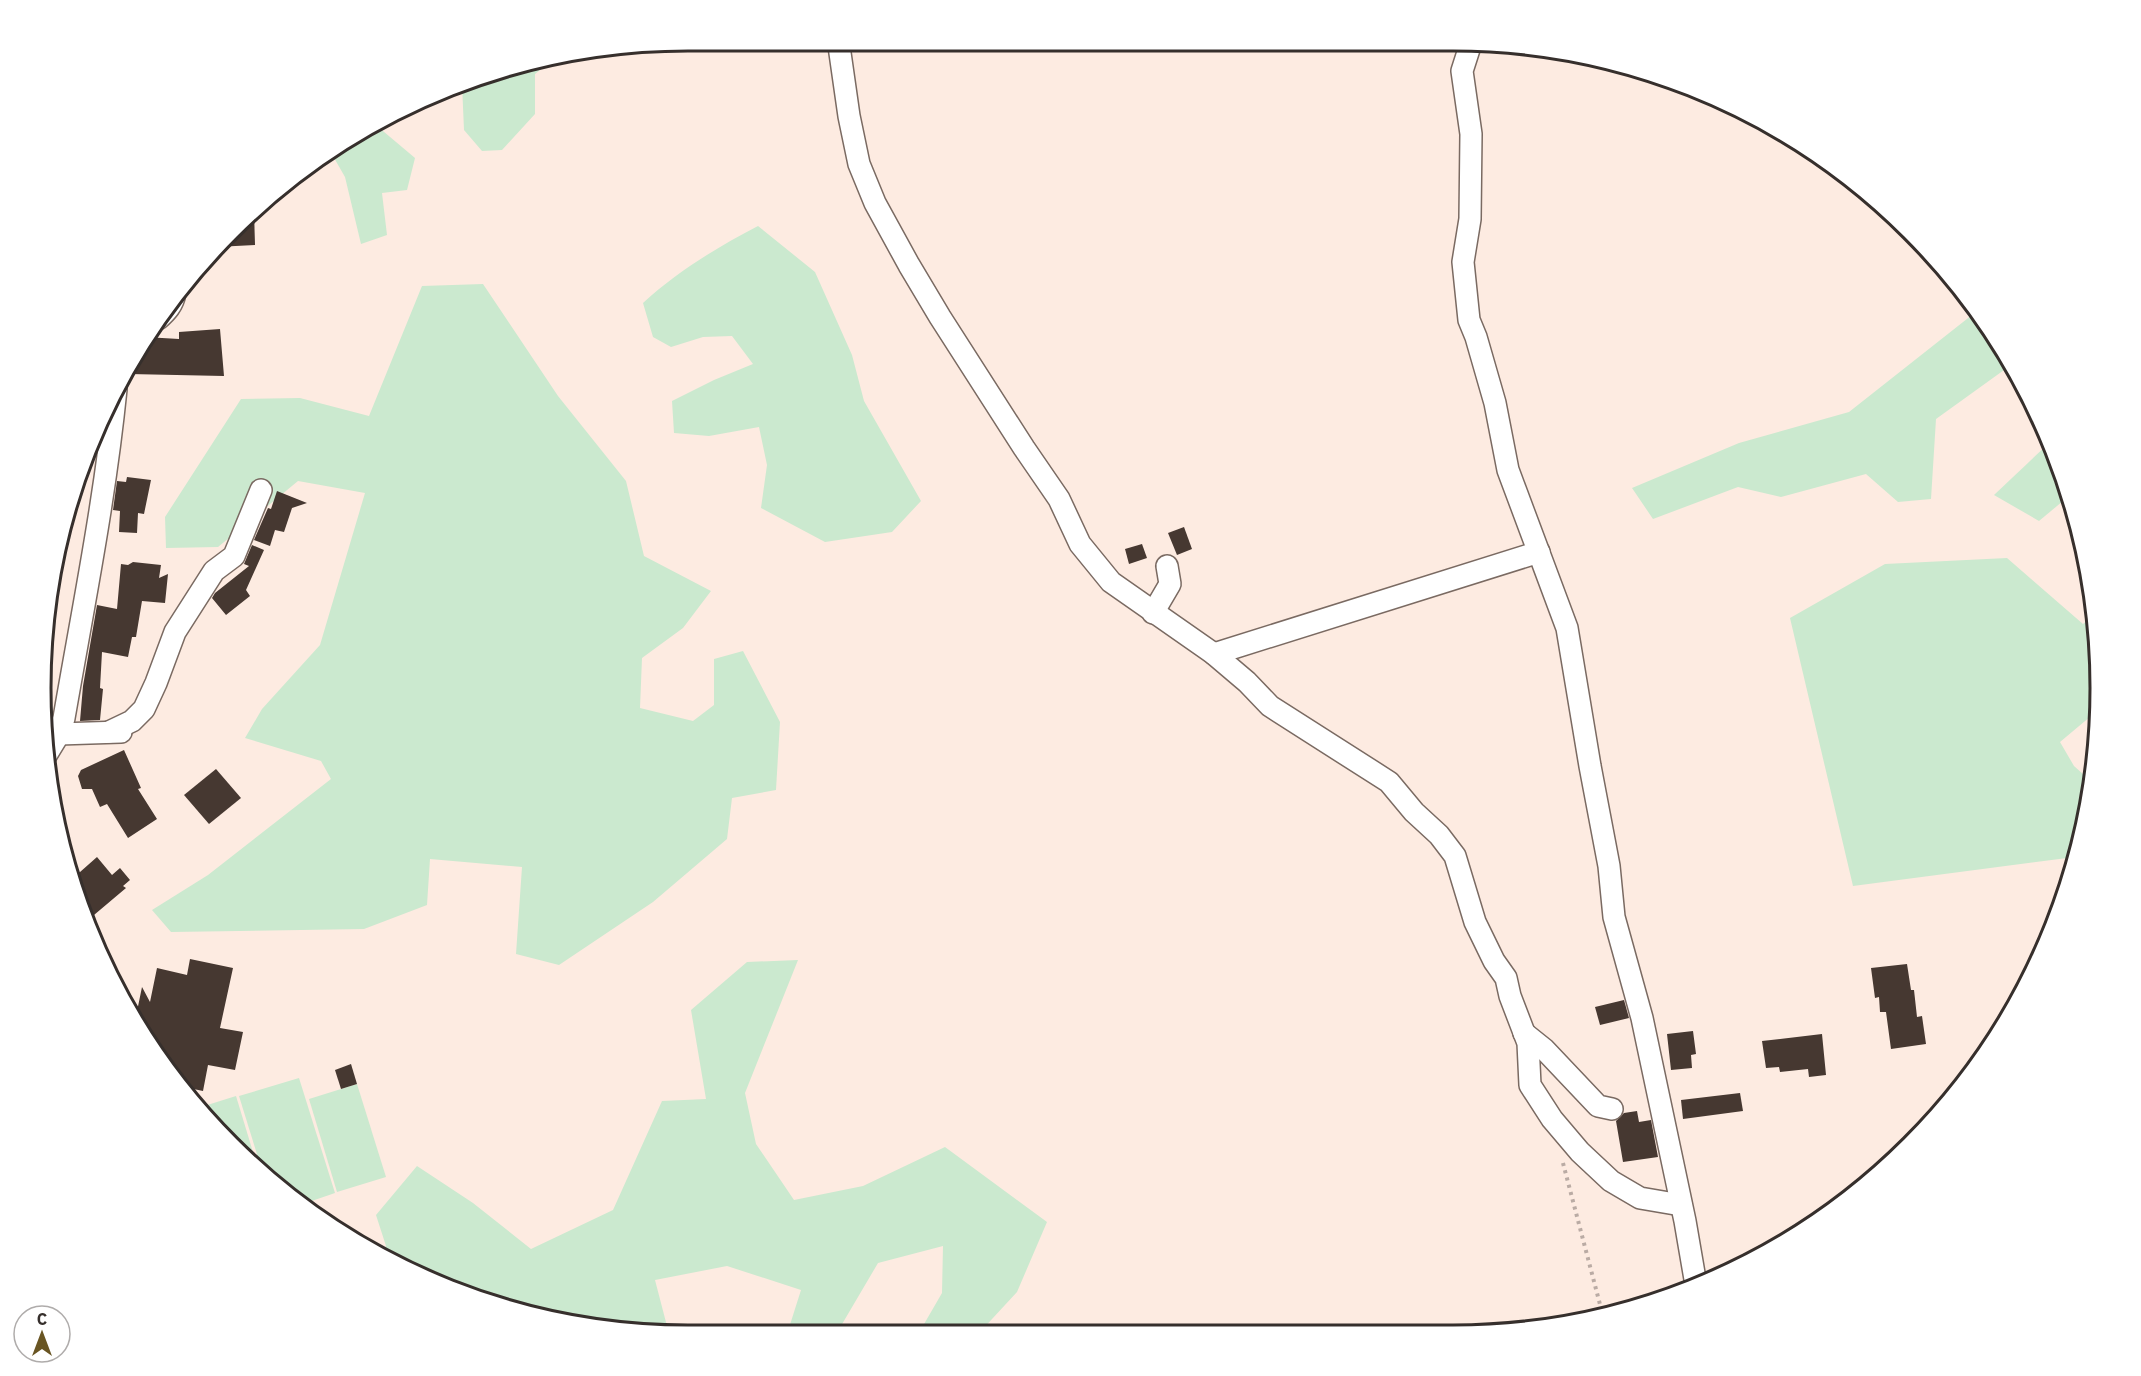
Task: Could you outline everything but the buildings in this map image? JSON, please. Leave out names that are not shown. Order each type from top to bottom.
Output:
[{"type":"street","points":[[840,51],[859,164],[875,203],[909,266],[996,405],[1059,499],[1080,544],[1111,582],[1214,654],[1247,682],[1270,706],[1389,782],[1414,812],[1439,835],[1455,856],[1475,922],[1494,961],[1506,978],[1510,996],[1528,1043],[1530,1085],[1552,1119],[1580,1152],[1611,1181],[1640,1198],[1681,1205]]},
{"type":"street","points":[[1468,51],[1462,71],[1471,134],[1470,219],[1464,262],[1469,320],[1495,402],[1508,470],[1567,628],[1609,866],[1614,917],[1642,1018],[1695,1278]]},
{"type":"street","points":[[53,743],[64,718],[93,560],[114,413]]},
{"type":"street","points":[[109,732],[132,721],[144,709],[175,632],[214,571],[234,556],[261,490]]},
{"type":"street","points":[[1214,654],[1539,552]]},
{"type":"street","points":[[1153,612],[1170,584],[1167,566]]},
{"type":"street","points":[[59,734],[137,732]]},
{"type":"street","points":[[1524,1033],[1544,1049],[1598,1106],[1612,1109]]},
{"type":"path","points":[[1561,1154],[1601,1307]]},
{"type":"green space","points":[[542,68],[535,74],[535,114],[502,150],[482,151],[464,130],[462,92]]},
{"type":"green space","points":[[381,130],[415,158],[407,190],[382,193],[387,235],[361,244],[345,177],[334,158]]},
{"type":"green space","points":[[758,226],[815,272],[852,355],[864,401],[921,501],[892,532],[825,542],[761,508],[767,465],[759,427],[709,436],[674,433],[672,401],[753,364],[732,336],[703,337],[671,347],[653,337],[643,303],[698,261]]},
{"type":"green space","points":[[483,284],[558,396],[626,481],[644,556],[711,591],[683,628],[642,658],[640,708],[693,721],[714,705],[714,659],[743,651],[780,722],[776,790],[732,798],[727,839],[653,902],[559,965],[516,954],[522,867],[430,859],[427,905],[364,929],[171,932],[152,910],[208,875],[331,779],[321,761],[245,738],[262,709],[320,645],[365,493],[298,481],[218,547],[166,548],[165,517],[241,399],[300,398],[369,416],[422,286]]},
{"type":"green space","points":[[1970,316],[2005,370],[1936,419],[1931,499],[1898,502],[1866,474],[1781,497],[1738,487],[1653,519],[1632,488],[1739,443],[1849,412]]},
{"type":"green space","points":[[2044,448],[2062,502],[2039,521],[1994,495]]},
{"type":"green space","points":[[2007,558],[2083,624],[2087,621],[2089,717],[2060,742],[2074,766],[2084,775],[2066,858],[1853,886],[1790,618],[1885,564]]},
{"type":"green space","points":[[798,960],[745,1093],[756,1144],[794,1200],[863,1186],[945,1147],[1047,1222],[1017,1292],[986,1325],[923,1325],[942,1293],[943,1246],[878,1263],[842,1325],[790,1325],[801,1290],[727,1266],[655,1280],[667,1324],[646,1324],[564,1313],[523,1303],[444,1277],[385,1248],[376,1215],[417,1166],[473,1203],[531,1249],[613,1210],[662,1101],[706,1099],[691,1010],[747,962]]},
{"type":"green space","points":[[299,1078],[335,1193],[311,1201],[258,1157],[239,1096]]},
{"type":"green space","points":[[357,1084],[386,1177],[337,1192],[309,1099]]},
{"type":"green space","points":[[236,1096],[253,1153],[238,1138],[207,1105]]}]
